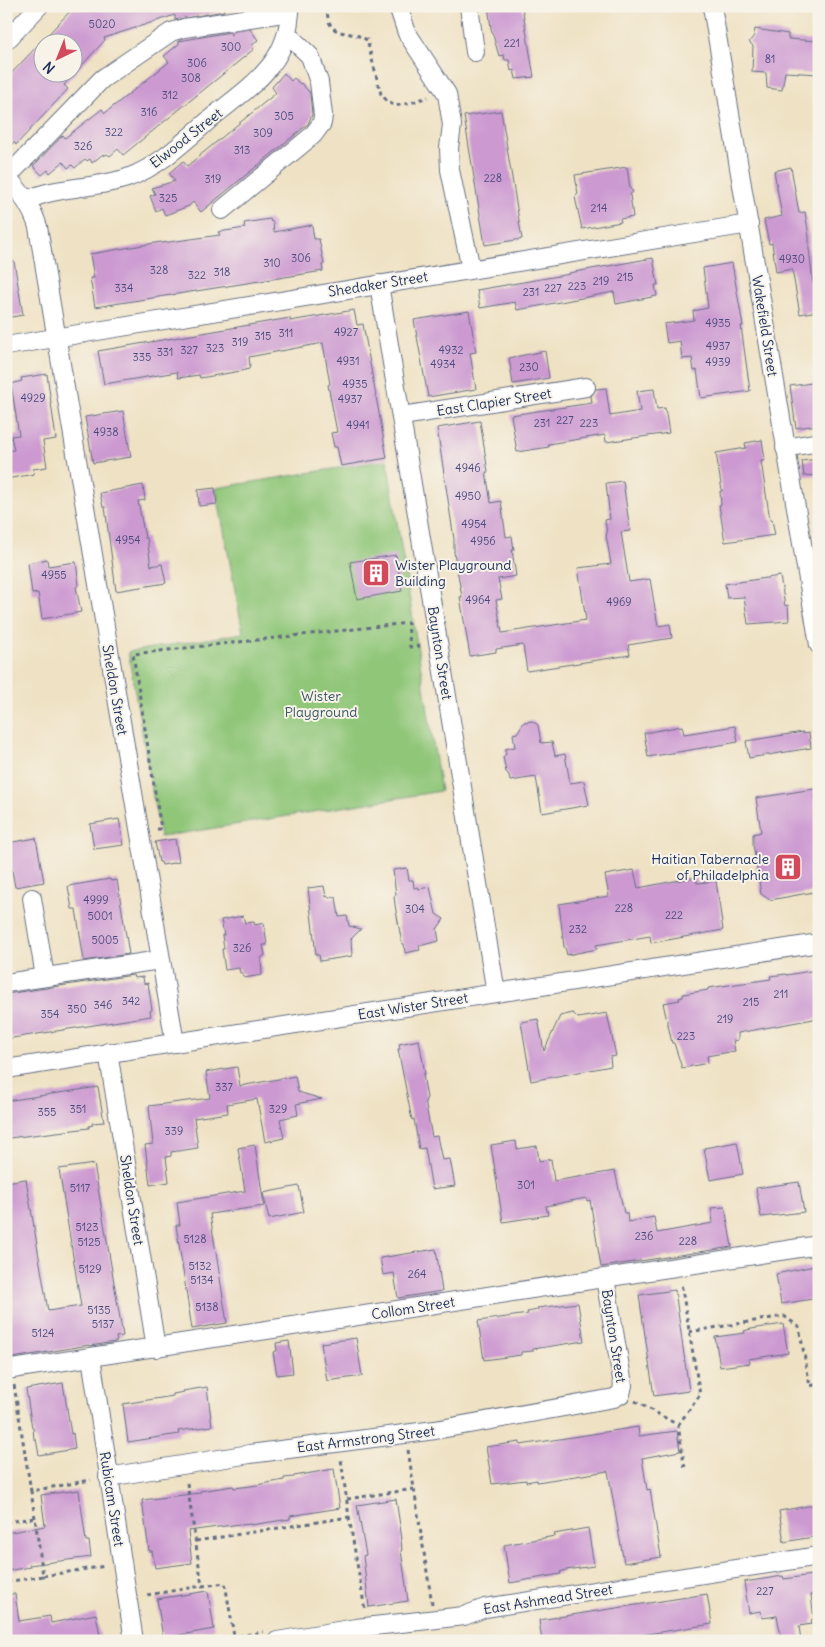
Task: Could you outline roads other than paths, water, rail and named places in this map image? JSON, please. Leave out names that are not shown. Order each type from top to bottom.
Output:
[{"type":"street","points":[[6,41],[39,6]]},
{"type":"street","points":[[398,6],[407,33],[447,94],[452,125],[449,148],[450,170],[471,269]]},
{"type":"street","points":[[469,6],[475,52]]},
{"type":"street","name":"Wakefield Street","points":[[712,6],[785,448],[814,587],[819,645]]},
{"type":"street","points":[[6,176],[102,79],[171,32],[290,9]]},
{"type":"street","name":"Elwood Street","points":[[27,200],[51,191],[114,182],[154,164],[252,85],[270,66],[283,46],[287,34],[290,9]]},
{"type":"street","points":[[222,210],[313,135],[322,123],[322,103],[315,67],[310,56],[287,34]]},
{"type":"street","name":"Sheldon Street","points":[[6,176],[27,200],[34,213],[38,227],[175,1043]]},
{"type":"street","name":"Shedaker Street","points":[[6,346],[749,224]]},
{"type":"street","name":"Baynton Street","points":[[379,284],[496,993]]},
{"type":"street","name":"East Clapier Street","points":[[402,416],[586,387]]},
{"type":"street","points":[[785,448],[819,442]]},
{"type":"street","points":[[32,898],[45,977]]},
{"type":"street","name":"East Wister Street","points":[[6,1069],[819,943]]},
{"type":"street","points":[[6,983],[160,960]]},
{"type":"street","name":"Sheldon Street","points":[[108,1052],[156,1348]]},
{"type":"street","name":"Collom Street","points":[[10,1375],[91,1357],[605,1278],[678,1265],[819,1245]]},
{"type":"street","name":"Baynton Street","points":[[605,1278],[623,1385],[621,1394]]},
{"type":"street","name":"Rubicam Street","points":[[91,1357],[101,1478],[134,1641]]},
{"type":"street","name":"East Armstrong Street","points":[[101,1478],[250,1454],[435,1430],[614,1398],[621,1394]]},
{"type":"street","name":"East Ashmead Street","points":[[277,1641],[356,1628],[464,1616],[485,1608],[819,1556]]},
{"type":"place","name":"Wister Playground Building","points":[[376,573]]},
{"type":"place","name":"Haitian Tabernacle of Philadelphia","points":[[788,867]]},
{"type":"park label","name":"Wister Playground","points":[[321,704]]}]
